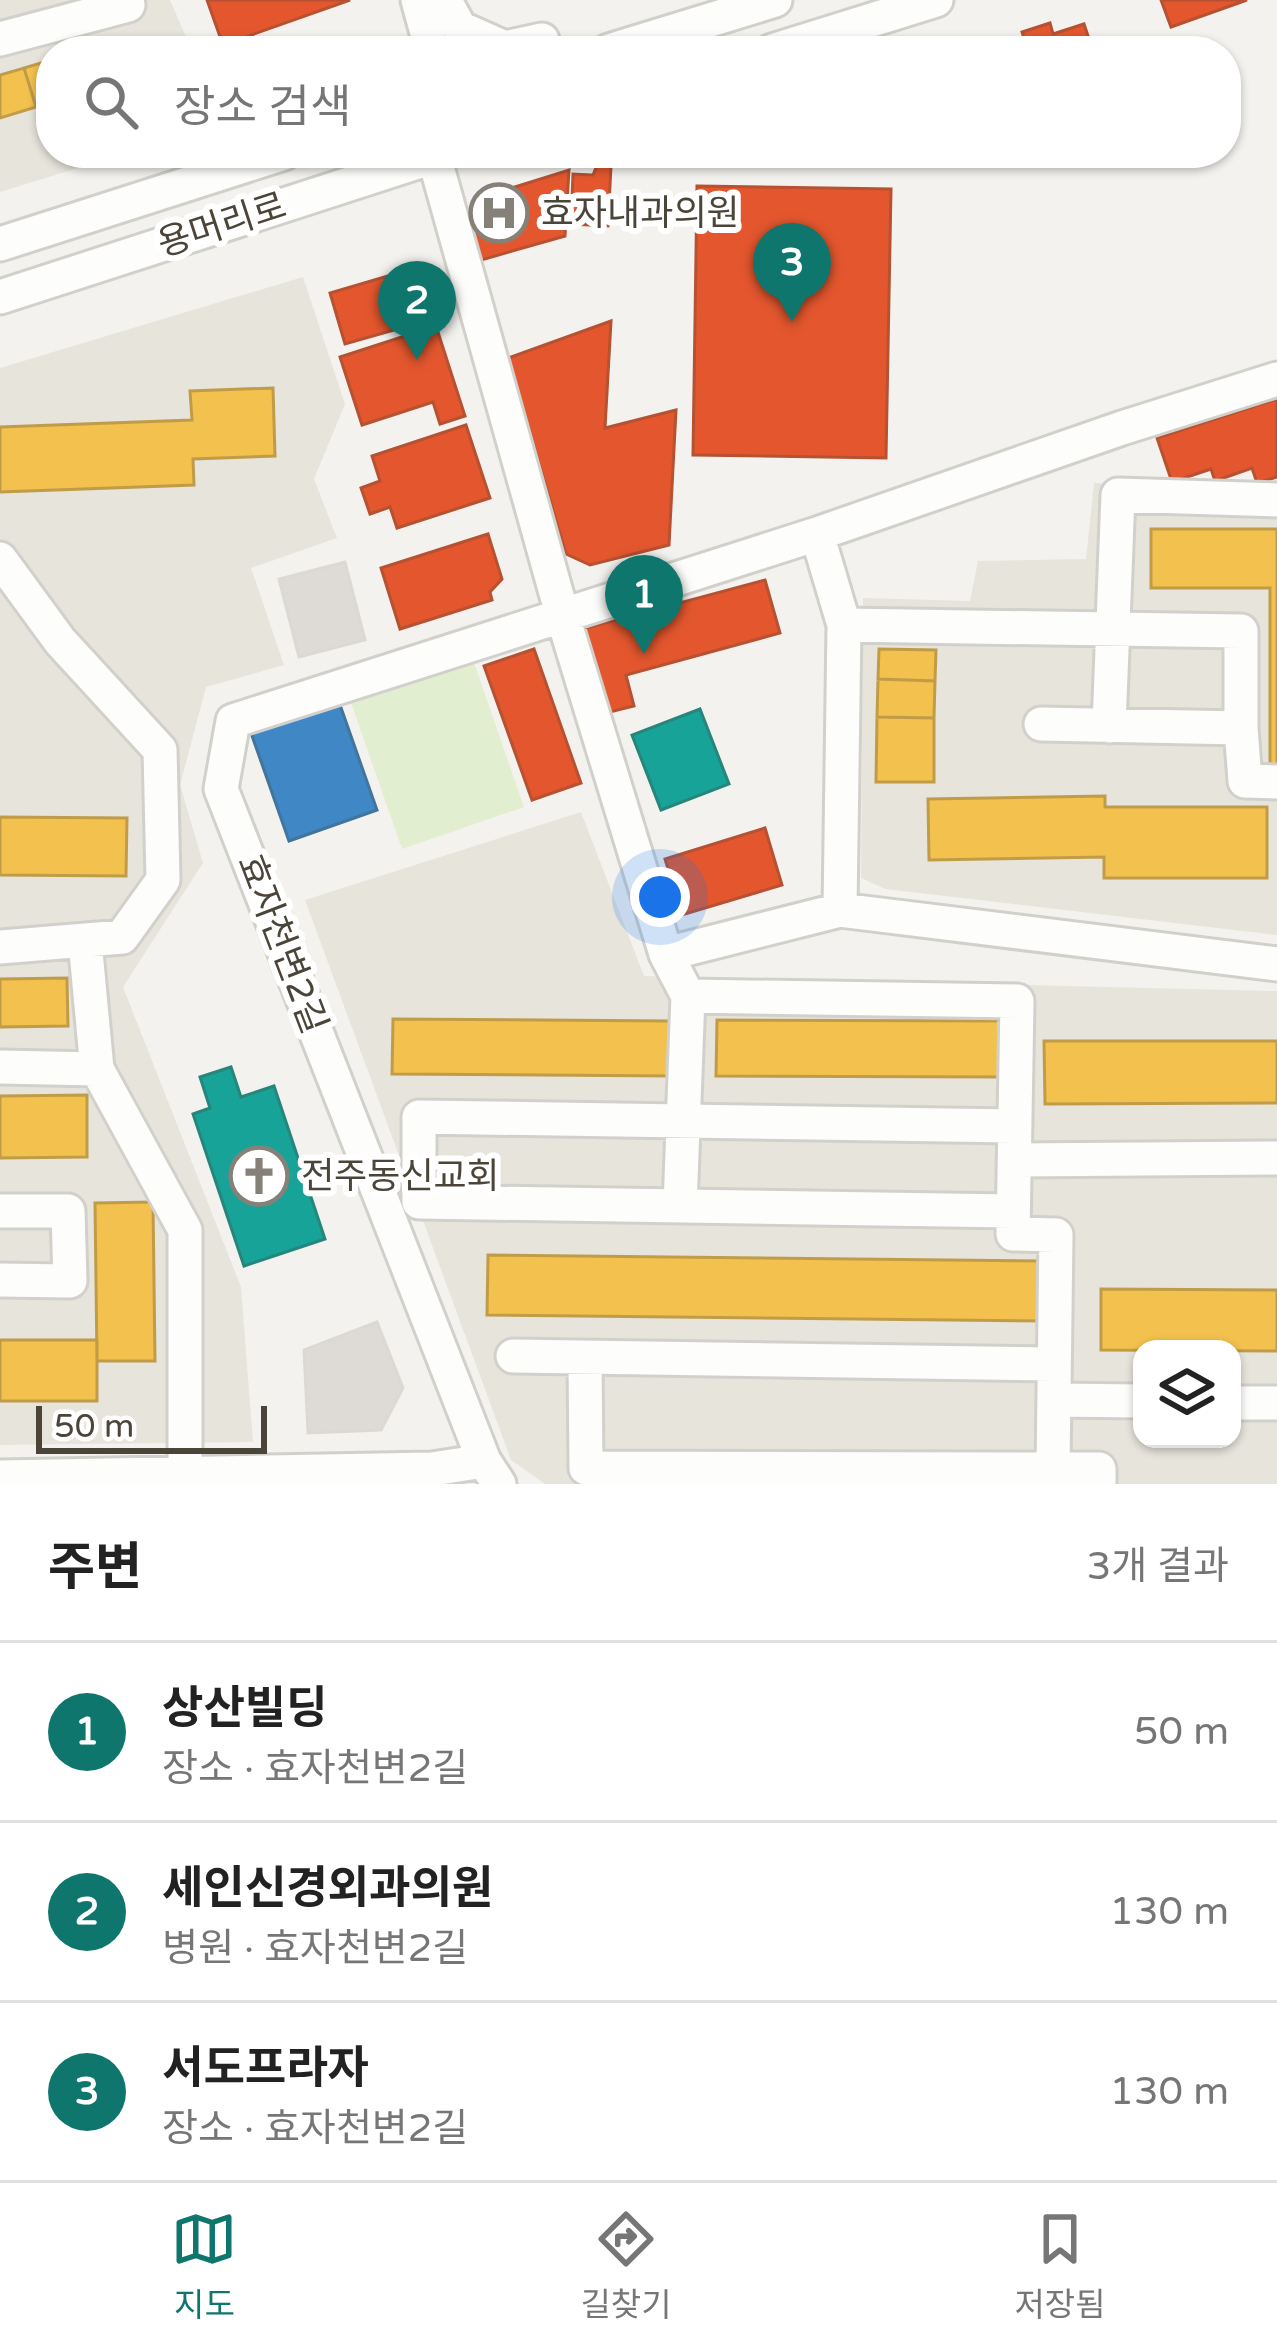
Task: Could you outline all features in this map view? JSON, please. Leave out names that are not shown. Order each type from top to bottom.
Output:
[{"type":"street","points":[[0,39],[128,5],[126,0]]},
{"type":"street","points":[[658,36],[775,0]]},
{"type":"street","points":[[820,36],[936,0]]},
{"type":"street","points":[[428,36],[419,3],[445,1],[460,28],[478,36]]},
{"type":"street","name":"용머리로","points":[[0,244],[237,168]]},
{"type":"street","name":"용머리로","points":[[0,297],[394,168]]},
{"type":"street","points":[[441,168],[562,614],[666,954],[688,996],[680,1206]]},
{"type":"street","name":"효자천변2길","points":[[492,1472],[220,789],[233,721],[1277,380]]},
{"type":"street","points":[[1109,726],[1118,495],[1277,500]]},
{"type":"street","points":[[817,533],[844,625],[841,910]]},
{"type":"street","points":[[0,559],[60,640],[160,750],[163,880],[122,937],[0,947]]},
{"type":"street","points":[[844,625],[1241,632],[1245,781],[1277,782]]},
{"type":"street","points":[[1041,724],[1241,728]]},
{"type":"street","points":[[666,954],[841,910],[1277,964]]},
{"type":"street","points":[[85,941],[97,1069],[185,1230],[185,1474]]},
{"type":"street","points":[[688,996],[1018,1001],[1013,1234],[1056,1235],[1053,1469]]},
{"type":"street","points":[[0,1067],[97,1069]]},
{"type":"street","points":[[1013,1211],[419,1202],[419,1117],[683,1121],[1277,1158]]},
{"type":"street","points":[[0,1211],[68,1211],[70,1281],[0,1280]]},
{"type":"street","points":[[513,1356],[1054,1364]]},
{"type":"street","points":[[585,1358],[586,1468],[1099,1469],[1099,1484]]},
{"type":"street","points":[[1054,1400],[1133,1401]]},
{"type":"street","points":[[1241,1402],[1277,1403]]},
{"type":"street","points":[[0,1477],[432,1469],[492,1472]]},
{"type":"shaded area","points":[[0,0],[170,0],[186,36],[36,36],[36,168],[78,168],[0,192]]},
{"type":"shaded area","points":[[303,277],[345,404],[314,479],[337,538],[251,568],[284,665],[206,687],[180,785],[203,863],[123,987],[241,1287],[253,1442],[0,1445],[0,368]]},
{"type":"shaded area","points":[[1094,483],[1277,492],[1277,935],[885,889],[861,878],[863,598],[970,601],[978,561],[1086,559]]},
{"type":"shaded area","points":[[581,812],[644,976],[1277,991],[1277,1484],[545,1484],[511,1460],[305,900]]},
{"type":"green space","points":[[471,654],[524,807],[402,849],[349,697]]},
{"type":"building: 주거","points":[[36,64],[36,107],[24,68]]},
{"type":"building: 주거","points":[[24,68],[36,107],[0,118],[0,75]]},
{"type":"building: 주거","points":[[273,388],[275,456],[193,459],[194,485],[0,492],[0,427],[192,420],[190,391]]},
{"type":"building: 주거","points":[[1151,529],[1277,529],[1277,772],[1270,772],[1270,588],[1151,588]]},
{"type":"building: 주거","points":[[879,649],[936,650],[935,681],[878,679]]},
{"type":"building: 주거","points":[[878,679],[935,681],[934,718],[877,717]]},
{"type":"building: 주거","points":[[877,717],[934,718],[934,782],[876,782]]},
{"type":"building: 주거","points":[[1105,796],[1105,807],[1267,807],[1267,878],[1104,878],[1104,857],[929,860],[928,799]]},
{"type":"building: 주거","points":[[0,817],[127,818],[126,876],[0,875]]},
{"type":"building: 주거","points":[[67,978],[68,1026],[0,1027],[0,979]]},
{"type":"building: 주거","points":[[393,1019],[671,1021],[670,1076],[392,1074]]},
{"type":"building: 주거","points":[[717,1020],[1005,1021],[1005,1077],[716,1076]]},
{"type":"building: 주거","points":[[1044,1041],[1277,1041],[1277,1103],[1045,1104]]},
{"type":"building: 주거","points":[[87,1095],[87,1157],[0,1158],[0,1096]]},
{"type":"building: 주거","points":[[153,1202],[155,1361],[97,1361],[95,1203]]},
{"type":"building: 주거","points":[[488,1255],[1044,1261],[1043,1321],[487,1315]]},
{"type":"building: 주거","points":[[1101,1289],[1277,1290],[1277,1351],[1241,1351],[1241,1340],[1133,1340],[1133,1350],[1101,1350]]},
{"type":"building: 주거","points":[[0,1340],[97,1340],[97,1401],[0,1401]]},
{"type":"building: 상업","points":[[207,0],[350,0],[248,36],[220,36]]},
{"type":"building: 상업","points":[[1161,0],[1247,0],[1171,27]]},
{"type":"building: 상업","points":[[1050,23],[1053,34],[1084,24],[1088,36],[1023,36],[1022,32]]},
{"type":"building: 상업","points":[[596,168],[611,168],[608,226],[571,224],[573,174],[593,175]]},
{"type":"building: 상업","points":[[569,170],[565,236],[467,264],[462,226],[486,196]]},
{"type":"building: 상업","points":[[697,186],[891,189],[886,458],[693,455]]},
{"type":"building: 상업","points":[[418,267],[433,319],[345,344],[330,293]]},
{"type":"building: 상업","points":[[611,321],[605,428],[676,410],[669,545],[590,565],[566,554],[508,358]]},
{"type":"building: 상업","points":[[436,326],[465,416],[440,424],[433,402],[362,425],[340,357]]},
{"type":"building: 상업","points":[[1277,399],[1277,477],[1257,483],[1252,468],[1215,481],[1211,469],[1172,482],[1157,438]]},
{"type":"building: 상업","points":[[466,425],[490,498],[397,528],[390,507],[370,514],[361,488],[380,481],[372,456]]},
{"type":"building: 상업","points":[[488,534],[502,579],[490,592],[492,600],[400,629],[381,568]]},
{"type":"building: 상업","points":[[765,580],[780,633],[626,675],[634,706],[602,714],[579,630]]},
{"type":"building: 상업","points":[[534,649],[581,783],[532,800],[484,666]]},
{"type":"building: 상업","points":[[765,828],[782,885],[682,915],[665,859]]},
{"type":"building: 학교","points":[[339,702],[377,810],[289,841],[251,733]]},
{"type":"building: 공공","points":[[700,709],[729,784],[661,810],[632,735]]},
{"type":"building: 공공","name":"전주동신교회","points":[[231,1067],[241,1097],[274,1086],[325,1239],[244,1266],[193,1114],[210,1108],[200,1077]]},
{"type":"building: 기타","points":[[345,562],[365,640],[299,657],[279,579]]},
{"type":"building: 기타","points":[[377,1322],[403,1388],[381,1430],[308,1433],[304,1350]]},
{"type":"place","name":"효자내과의원","points":[[499,213]]},
{"type":"place","name":"서도프라자","points":[[792,322]]},
{"type":"place","name":"세인신경외과의원","points":[[417,360]]},
{"type":"place","name":"상산빌딩","points":[[644,654]]},
{"type":"place","name":"전주동신교회","points":[[259,1176]]}]
